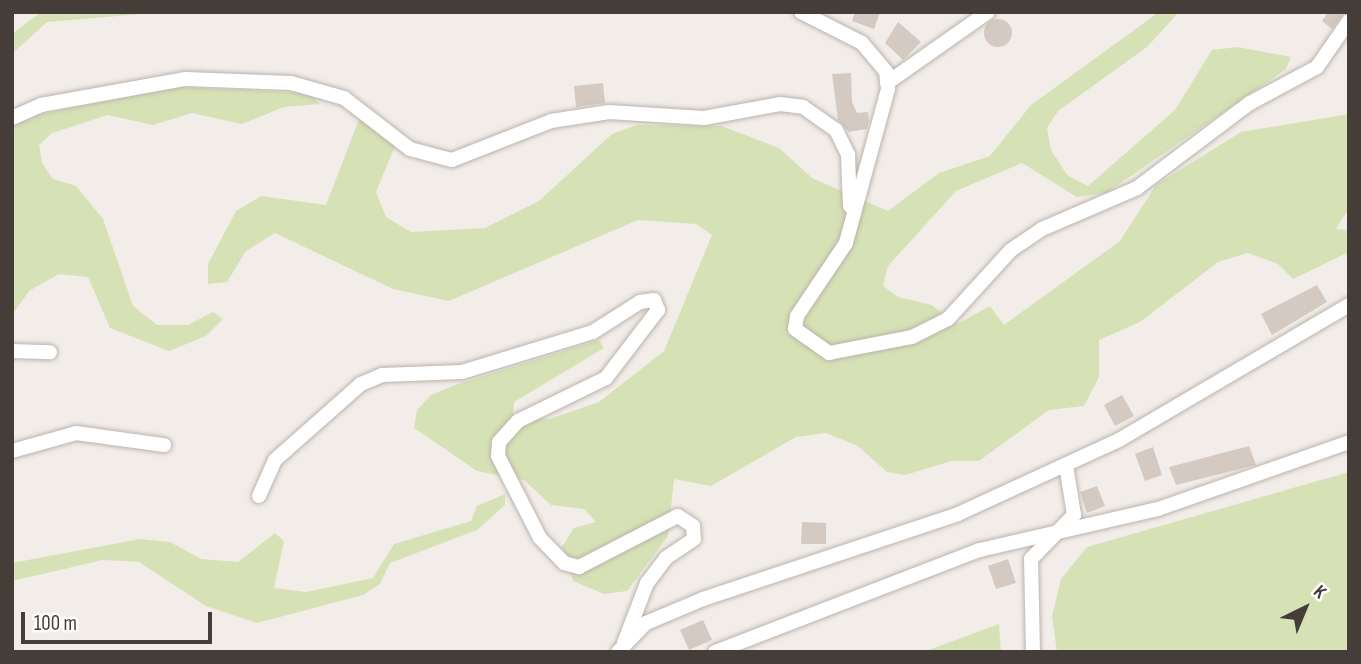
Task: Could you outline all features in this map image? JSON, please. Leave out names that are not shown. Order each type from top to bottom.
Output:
[{"type":"street","points":[[801,12],[862,43],[886,72],[887,83],[846,243],[797,316],[795,329],[829,353],[912,337],[948,319],[1011,250],[1042,229],[1137,188],[1250,103],[1317,67],[1349,21]]},
{"type":"street","points":[[887,83],[988,12]]},
{"type":"street","points":[[12,118],[41,105],[186,79],[291,83],[344,97],[410,149],[452,160],[551,121],[609,112],[704,118],[792,106],[836,130],[848,155],[850,224]]},
{"type":"street","points":[[259,496],[275,460],[361,384],[382,375],[462,372],[593,332],[640,302],[654,300],[658,310],[606,378],[518,421],[499,442],[498,456],[540,538],[564,563],[579,567],[678,516],[693,526],[694,539],[666,558],[647,583],[621,647]]},
{"type":"street","points":[[621,647],[646,623],[704,599],[958,514],[1066,465],[1349,305]]},
{"type":"street","points":[[12,351],[50,352]]},
{"type":"street","points":[[12,452],[76,433],[164,445]]},
{"type":"street","points":[[715,652],[980,550],[1067,526],[1158,509],[1349,442]]},
{"type":"street","points":[[1033,652],[1031,559],[1067,526],[1074,515],[1066,465]]},
{"type":"green space","points":[[41,12],[165,12],[47,22],[12,54],[12,34]]},
{"type":"green space","points":[[1159,12],[1179,12],[1147,47],[1058,111],[1047,128],[1051,150],[1067,175],[1088,186],[1175,110],[1212,50],[1238,47],[1291,57],[1286,69],[1106,193],[1077,197],[1022,163],[956,191],[888,266],[883,286],[898,297],[932,305],[957,324],[990,306],[1004,325],[1120,241],[1156,185],[1241,132],[1349,114],[1349,208],[1336,229],[1349,230],[1349,252],[1293,279],[1278,264],[1248,253],[1218,262],[1140,322],[1099,340],[1099,377],[1084,406],[1049,410],[979,461],[952,461],[905,475],[887,472],[858,446],[826,433],[796,437],[711,486],[674,479],[668,536],[627,591],[604,594],[573,581],[562,547],[574,528],[596,522],[584,509],[551,505],[524,480],[477,471],[414,428],[417,410],[431,395],[458,384],[599,340],[604,348],[514,402],[513,415],[550,419],[599,402],[664,351],[712,235],[696,224],[638,220],[449,301],[393,289],[275,233],[246,251],[227,282],[208,284],[208,264],[236,211],[261,196],[326,205],[360,117],[395,146],[376,192],[386,217],[411,232],[485,228],[539,201],[612,134],[637,125],[722,126],[779,148],[812,178],[888,211],[939,173],[990,156],[1031,105]]},
{"type":"green space","points":[[178,87],[309,93],[320,104],[284,107],[242,124],[192,113],[153,125],[108,115],[52,133],[39,145],[42,163],[53,179],[76,186],[103,219],[133,306],[157,325],[188,325],[213,312],[223,319],[206,336],[169,351],[110,328],[88,277],[59,274],[29,291],[12,315],[12,120]]},
{"type":"green space","points":[[1349,472],[1349,652],[1057,652],[1052,616],[1061,579],[1087,547]]},
{"type":"green space","points":[[505,494],[505,505],[477,530],[390,563],[380,584],[363,595],[257,623],[206,606],[139,562],[103,560],[12,581],[12,563],[140,539],[170,542],[201,559],[238,562],[275,533],[284,541],[274,588],[306,592],[373,578],[394,544],[471,521],[477,506]]},
{"type":"green space","points":[[999,624],[1001,652],[923,652]]},
{"type":"building","points":[[855,12],[880,12],[874,29],[852,21]]},
{"type":"building","points":[[1328,12],[1345,12],[1332,29],[1322,21]]},
{"type":"building","points":[[998,19],[1008,23],[1012,33],[1008,43],[998,47],[988,43],[984,33],[988,23]]},
{"type":"building","points":[[898,22],[921,42],[903,60],[885,43]]},
{"type":"building","points":[[851,73],[852,102],[857,113],[868,112],[869,121],[867,129],[849,132],[838,120],[832,74]]},
{"type":"building","points":[[603,83],[605,103],[576,107],[574,86]]},
{"type":"building","points":[[1317,285],[1327,302],[1272,335],[1261,314]]},
{"type":"building","points":[[1122,395],[1134,416],[1115,426],[1104,405]]},
{"type":"building","points":[[1249,446],[1256,465],[1176,485],[1169,467]]},
{"type":"building","points":[[1153,447],[1162,475],[1145,481],[1135,454]]},
{"type":"building","points":[[1097,486],[1105,506],[1087,513],[1080,492]]},
{"type":"building","points":[[802,522],[826,523],[826,544],[801,544]]},
{"type":"building","points":[[1008,559],[1016,583],[996,589],[988,566]]},
{"type":"building","points":[[703,620],[712,640],[689,650],[680,630]]}]
